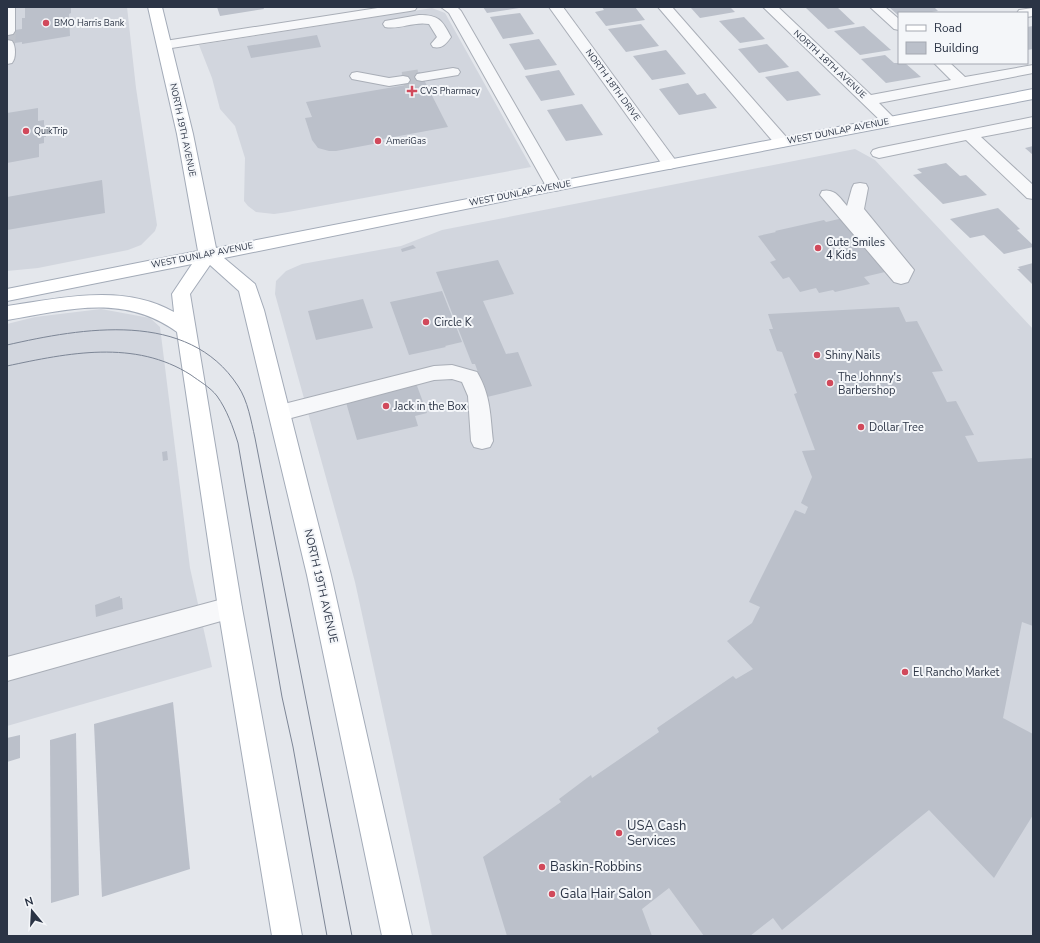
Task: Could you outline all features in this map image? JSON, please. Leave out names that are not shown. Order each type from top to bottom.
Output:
[{"type":"main road","name":"NORTH 19TH AVENUE","points":[[156,7],[202,219],[208,254],[248,288],[280,413],[322,589],[397,936]]},
{"type":"main road","name":"WEST DUNLAP AVENUE","points":[[7,295],[554,186],[1033,94]]},
{"type":"main road","points":[[208,254],[181,294],[230,608],[287,936]]},
{"type":"main road","points":[[7,313],[83,302],[115,301],[128,303],[163,314],[186,329]]},
{"type":"street","points":[[7,60],[8,7]]},
{"type":"street","points":[[165,45],[410,7]]},
{"type":"street","points":[[448,7],[454,11],[554,186]]},
{"type":"street","name":"NORTH 18TH DRIVE","points":[[556,7],[670,164]]},
{"type":"street","points":[[665,7],[782,142]]},
{"type":"street","name":"NORTH 18TH AVENUE","points":[[770,7],[889,121]]},
{"type":"street","points":[[877,7],[898,25]]},
{"type":"street","points":[[376,26],[428,20],[434,22],[444,37],[438,44]]},
{"type":"street","points":[[230,46],[306,34],[353,29]]},
{"type":"street","points":[[942,64],[962,82]]},
{"type":"street","points":[[868,100],[1033,69]]},
{"type":"street","points":[[422,77],[453,72]]},
{"type":"street","points":[[358,76],[390,82],[403,80]]},
{"type":"street","points":[[879,153],[1033,122]]},
{"type":"street","points":[[969,135],[1033,194]]},
{"type":"street","points":[[828,195],[901,278],[904,270],[855,210],[860,188]]},
{"type":"street","points":[[280,413],[434,374],[452,372],[470,377],[478,396],[482,441]]},
{"type":"street","points":[[7,669],[230,608]]},
{"type":"shaded area","points":[[7,7],[127,7],[136,88],[157,225],[155,231],[141,245],[128,250],[38,268],[7,271]]},
{"type":"shaded area","points":[[432,8],[445,13],[531,167],[274,214],[256,212],[248,206],[244,201],[245,158],[235,126],[220,109],[212,78],[199,45]]},
{"type":"shaded area","points":[[855,149],[875,160],[1033,329],[1033,936],[432,936],[355,582],[275,294],[276,281],[286,271],[302,264],[401,246],[442,230]]},
{"type":"shaded area","points":[[101,309],[150,318],[160,327],[190,568],[212,667],[7,726],[7,324],[35,317]]},
{"type":"building","name":"BMO Harris Bank","points":[[25,7],[71,7],[71,13],[69,14],[70,36],[22,44],[22,42],[7,44],[7,31],[22,29],[22,18],[25,18]]},
{"type":"building","points":[[217,7],[263,7],[264,9],[220,16]]},
{"type":"building","points":[[483,7],[518,7],[519,8],[487,13]]},
{"type":"building","points":[[602,7],[635,7],[645,20],[606,26],[595,12],[604,10]]},
{"type":"building","points":[[730,7],[735,12],[700,18],[691,8]]},
{"type":"building","points":[[837,7],[855,24],[828,29],[806,8]]},
{"type":"building","points":[[889,7],[934,7],[938,11],[898,12],[898,15]]},
{"type":"building","points":[[520,13],[534,34],[503,39],[490,17]]},
{"type":"building","points":[[744,17],[765,39],[740,43],[719,21]]},
{"type":"building","points":[[641,24],[659,46],[626,52],[608,29]]},
{"type":"building","points":[[864,26],[891,50],[860,55],[834,31]]},
{"type":"building","points":[[1033,26],[1033,49],[1028,50],[1028,27]]},
{"type":"building","points":[[317,35],[321,47],[251,58],[247,46]]},
{"type":"building","points":[[539,39],[557,65],[525,70],[509,44]]},
{"type":"building","points":[[767,44],[789,67],[759,73],[738,49]]},
{"type":"building","points":[[666,50],[686,74],[652,80],[633,56]]},
{"type":"building","points":[[885,55],[894,63],[906,64],[921,77],[886,83],[861,59]]},
{"type":"building","points":[[559,70],[575,95],[541,101],[525,76]]},
{"type":"building","points":[[798,71],[821,95],[787,101],[765,77]]},
{"type":"building","name":"CVS Pharmacy","points":[[420,72],[448,127],[383,139],[384,142],[336,151],[318,148],[312,140],[305,118],[312,117],[306,102],[406,85],[401,75]]},
{"type":"building","points":[[688,83],[697,95],[705,93],[717,108],[679,115],[659,89]]},
{"type":"building","points":[[582,104],[603,135],[566,141],[547,110]]},
{"type":"building","name":"QuikTrip","points":[[38,108],[38,121],[44,120],[44,126],[46,125],[46,137],[44,137],[44,143],[39,144],[39,157],[7,163],[7,113]]},
{"type":"building","points":[[1033,146],[1033,155],[1025,148]]},
{"type":"building","points":[[946,163],[960,176],[966,175],[987,195],[943,204],[913,175],[922,173],[917,169]]},
{"type":"building","points":[[102,180],[105,213],[7,230],[7,197]]},
{"type":"building","points":[[998,208],[1020,229],[1017,230],[1033,245],[1033,247],[1004,254],[984,235],[970,238],[950,219]]},
{"type":"building","name":"Cute Smiles 4 Kids","points":[[843,218],[889,271],[864,277],[870,284],[835,292],[833,290],[819,293],[816,288],[800,292],[789,277],[783,279],[770,262],[776,260],[758,236],[824,220],[826,222]]},
{"type":"building","points":[[413,245],[416,248],[402,252],[401,249]]},
{"type":"building","points":[[498,260],[514,294],[483,301],[506,354],[518,352],[532,386],[487,397],[475,364],[472,364],[436,272]]},
{"type":"building","points":[[1033,263],[1033,285],[1017,269],[1020,269],[1018,267]]},
{"type":"building","name":"Circle K","points":[[442,291],[462,342],[409,355],[390,302]]},
{"type":"building","points":[[363,299],[373,328],[316,340],[308,311]]},
{"type":"building","points":[[899,307],[906,322],[917,321],[943,371],[932,372],[947,402],[956,401],[974,435],[965,436],[978,462],[1033,458],[1033,626],[1022,622],[1003,718],[1033,734],[1033,815],[994,878],[929,810],[782,930],[773,918],[750,936],[704,936],[669,888],[642,909],[652,936],[507,936],[483,857],[561,802],[559,799],[591,775],[592,778],[659,732],[657,728],[733,676],[736,679],[753,669],[727,641],[752,623],[760,607],[749,602],[795,510],[805,514],[808,507],[801,503],[812,477],[802,451],[815,450],[794,394],[797,393],[782,352],[777,351],[769,329],[773,329],[768,314]]},
{"type":"building","name":"Jack in the Box","points":[[416,383],[427,413],[415,416],[418,426],[357,440],[345,399]]},
{"type":"building","points":[[167,451],[168,460],[163,461],[162,452]]},
{"type":"building","points":[[120,596],[120,598],[122,598],[123,609],[96,617],[95,605]]},
{"type":"building","points":[[173,702],[190,869],[102,897],[94,724]]},
{"type":"building","points":[[76,733],[79,895],[51,903],[50,740]]},
{"type":"building","points":[[20,735],[20,758],[7,762],[7,738]]},
{"type":"tunnel","points":[[7,44],[8,31]]},
{"type":"tunnel","points":[[403,80],[422,77]]},
{"type":"tram line","points":[[7,345],[68,333],[100,330],[132,330],[163,335],[191,345],[217,361],[238,386],[249,411],[255,438],[352,936]]},
{"type":"tram line","points":[[7,366],[54,357],[101,352],[124,353],[147,357],[170,364],[191,375],[208,387],[217,396],[224,407],[238,443],[282,697],[293,747],[327,936]]},
{"type":"place","name":"BMO Harris Bank","points":[[46,23]]},
{"type":"place","name":"CVS Pharmacy","points":[[412,91]]},
{"type":"place","name":"QuikTrip","points":[[26,131]]},
{"type":"place","name":"AmeriGas","points":[[378,141]]},
{"type":"place","name":"Cute Smiles 4 Kids","points":[[818,248]]},
{"type":"place","name":"Circle K","points":[[426,322]]},
{"type":"place","name":"Shiny Nails","points":[[817,355]]},
{"type":"place","name":"The Johnny's Barbershop","points":[[830,383]]},
{"type":"place","name":"Jack in the Box","points":[[386,406]]},
{"type":"place","name":"Dollar Tree","points":[[861,427]]},
{"type":"place","name":"El Rancho Market","points":[[905,672]]},
{"type":"place","name":"USA Cash Services","points":[[619,833]]},
{"type":"place","name":"Baskin-Robbins","points":[[542,867]]},
{"type":"place","name":"Gala Hair Salon","points":[[552,894]]}]
